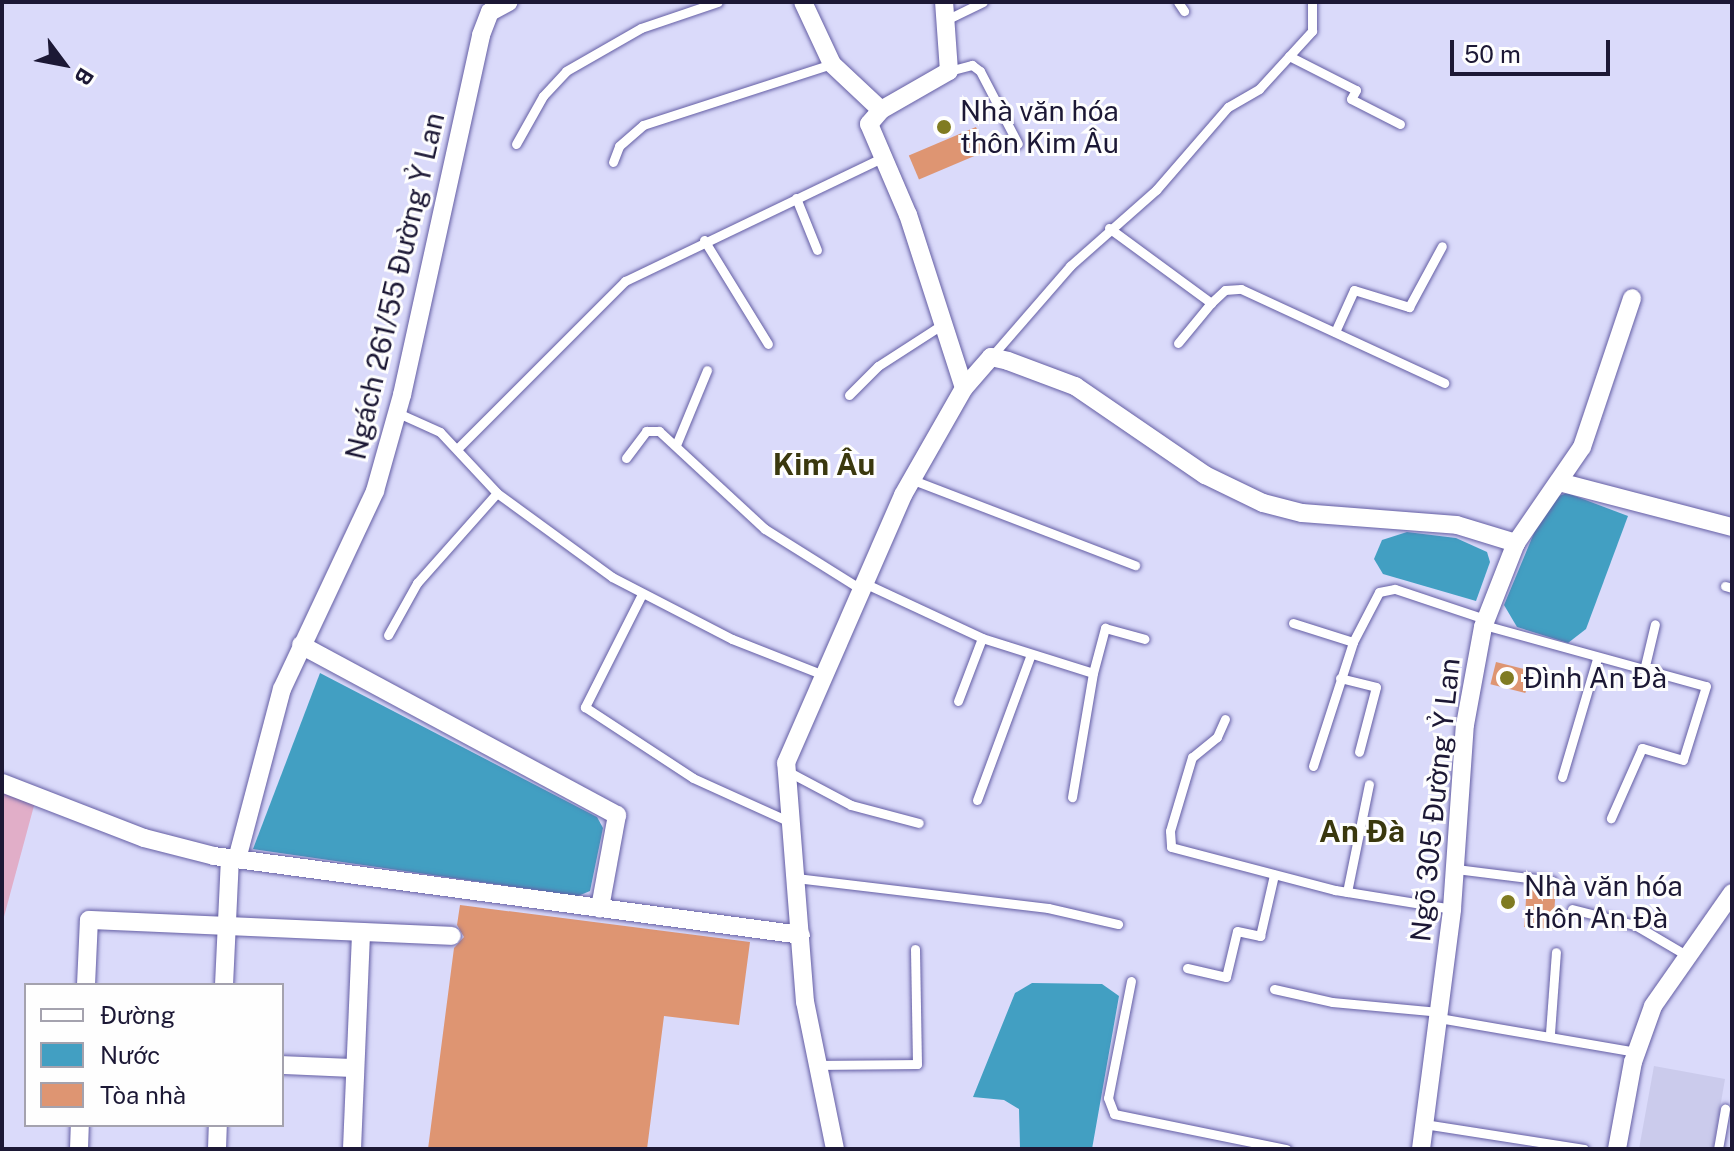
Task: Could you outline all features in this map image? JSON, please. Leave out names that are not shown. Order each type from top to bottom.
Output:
[{"type":"street","name":"Ngách 261/55 Đường Ỷ Lan","points":[[224,983],[233,858],[260,754],[301,645],[375,491],[398,413],[481,35],[490,12],[509,2]]},
{"type":"street","points":[[803,2],[832,64],[881,110]]},
{"type":"street","points":[[946,10],[949,71],[881,110],[869,124],[908,215],[964,388]]},
{"type":"street","name":"Ngõ 305 Đường Ỷ Lan","points":[[1421,1149],[1452,909],[1465,725],[1484,622],[1516,543],[1582,447],[1632,298]]},
{"type":"street","points":[[835,1149],[818,1065],[801,935],[788,821],[787,771],[821,674],[861,585],[913,480],[964,388],[991,357],[1075,386],[1205,475],[1263,503],[1302,513],[1457,525],[1516,543]]},
{"type":"street","points":[[1559,482],[1732,527]]},
{"type":"street","points":[[301,645],[617,815],[600,908]]},
{"type":"street","points":[[2,783],[144,838],[233,858],[801,935]]},
{"type":"street","points":[[1617,1149],[1636,1052],[1653,1006],[1732,893]]},
{"type":"street","points":[[86,983],[89,920],[452,936]]},
{"type":"street","points":[[352,1149],[361,932]]},
{"type":"street","points":[[284,1065],[355,1068]]},
{"type":"street","points":[[79,1149],[80,1127]]},
{"type":"street","points":[[217,1149],[218,1127]]},
{"type":"lane","points":[[516,144],[543,96],[566,71],[641,28],[718,2]]},
{"type":"lane","points":[[946,10],[983,2]]},
{"type":"lane","points":[[991,357],[1109,228],[1156,190],[1228,107],[1259,89],[1312,31],[1312,2]]},
{"type":"lane","points":[[1289,56],[1356,90],[1351,99],[1400,124]]},
{"type":"lane","points":[[613,162],[619,146],[643,125],[707,99],[832,64]]},
{"type":"lane","points":[[949,71],[972,65],[980,71],[1018,144]]},
{"type":"lane","points":[[459,447],[597,304],[625,281],[704,240],[882,158]]},
{"type":"lane","points":[[796,198],[817,250]]},
{"type":"lane","points":[[1109,228],[1211,303]]},
{"type":"lane","points":[[704,240],[768,344]]},
{"type":"lane","points":[[1335,332],[1354,290],[1409,307],[1442,246]]},
{"type":"lane","points":[[1178,343],[1225,290],[1241,289],[1444,383]]},
{"type":"lane","points":[[849,395],[878,366],[943,324]]},
{"type":"lane","points":[[676,445],[707,370]]},
{"type":"lane","points":[[398,413],[459,447],[497,493],[642,594],[821,674]]},
{"type":"lane","points":[[626,458],[650,429],[676,445],[765,529],[861,585],[1030,657],[1093,673]]},
{"type":"lane","points":[[913,480],[1135,565]]},
{"type":"lane","points":[[388,635],[417,583],[497,493]]},
{"type":"lane","points":[[1313,766],[1353,642],[1372,600],[1387,588],[1597,659],[1706,686],[1683,760],[1642,748],[1611,818]]},
{"type":"lane","points":[[642,594],[585,707],[693,778],[788,821]]},
{"type":"lane","points":[[1293,623],[1353,642]]},
{"type":"lane","points":[[1644,670],[1655,624]]},
{"type":"lane","points":[[1072,797],[1093,673],[1105,628],[1145,639]]},
{"type":"lane","points":[[958,701],[982,638]]},
{"type":"lane","points":[[977,800],[1030,657]]},
{"type":"lane","points":[[1562,777],[1597,659]]},
{"type":"lane","points":[[1340,678],[1376,687],[1359,752]]},
{"type":"lane","points":[[1225,719],[1217,737],[1192,757],[1168,840],[1177,850],[1347,892],[1452,909]]},
{"type":"lane","points":[[787,771],[851,805],[919,823]]},
{"type":"lane","points":[[1347,892],[1369,784]]},
{"type":"lane","points":[[1456,869],[1552,881]]},
{"type":"lane","points":[[1187,968],[1226,977],[1237,931],[1260,936],[1274,875]]},
{"type":"lane","points":[[796,878],[1048,908],[1118,924]]},
{"type":"lane","points":[[1572,909],[1635,925],[1686,955]]},
{"type":"lane","points":[[818,1065],[917,1064],[915,949]]},
{"type":"lane","points":[[1550,1033],[1556,952]]},
{"type":"lane","points":[[1131,981],[1108,1098],[1114,1114],[1236,1145],[1286,1149]]},
{"type":"lane","points":[[1274,989],[1332,1002],[1550,1033],[1636,1052]]},
{"type":"lane","points":[[1718,1149],[1725,1109]]},
{"type":"lane","points":[[1424,1124],[1518,1144],[1584,1149]]},
{"type":"shaded area","points":[[2,783],[35,802],[2,924]]},
{"type":"shaded area","points":[[1654,1066],[1725,1079],[1713,1149],[1639,1149]]},
{"type":"water","points":[[1567,493],[1628,516],[1586,629],[1568,643],[1517,627],[1504,605],[1539,521],[1556,497]]},
{"type":"water","points":[[1407,532],[1456,538],[1487,552],[1490,562],[1476,601],[1383,574],[1374,559],[1382,540]]},
{"type":"water","points":[[320,673],[597,817],[603,828],[590,891],[578,896],[253,849]]},
{"type":"water","points":[[1032,983],[1102,984],[1119,996],[1092,1149],[1020,1149],[1019,1109],[1004,1100],[973,1097],[1015,993]]},
{"type":"building","points":[[976,127],[986,151],[919,179],[909,156]]},
{"type":"building","points":[[1496,662],[1531,671],[1525,693],[1490,684]]},
{"type":"building","points":[[1527,885],[1556,887],[1553,929],[1524,927]]},
{"type":"building","points":[[460,905],[750,942],[739,1025],[664,1016],[647,1149],[428,1149],[454,948],[464,937],[457,925]]},
{"type":"place","name":"Nhà văn hóa thôn Kim Âu","points":[[944,127]]},
{"type":"place","name":"Đình An Đà","points":[[1507,678]]},
{"type":"place","name":"Nhà văn hóa thôn An Đà","points":[[1508,902]]},
{"type":"district","name":"Kim Âu","points":[[824,464]]},
{"type":"district","name":"An Đà","points":[[1362,831]]}]
